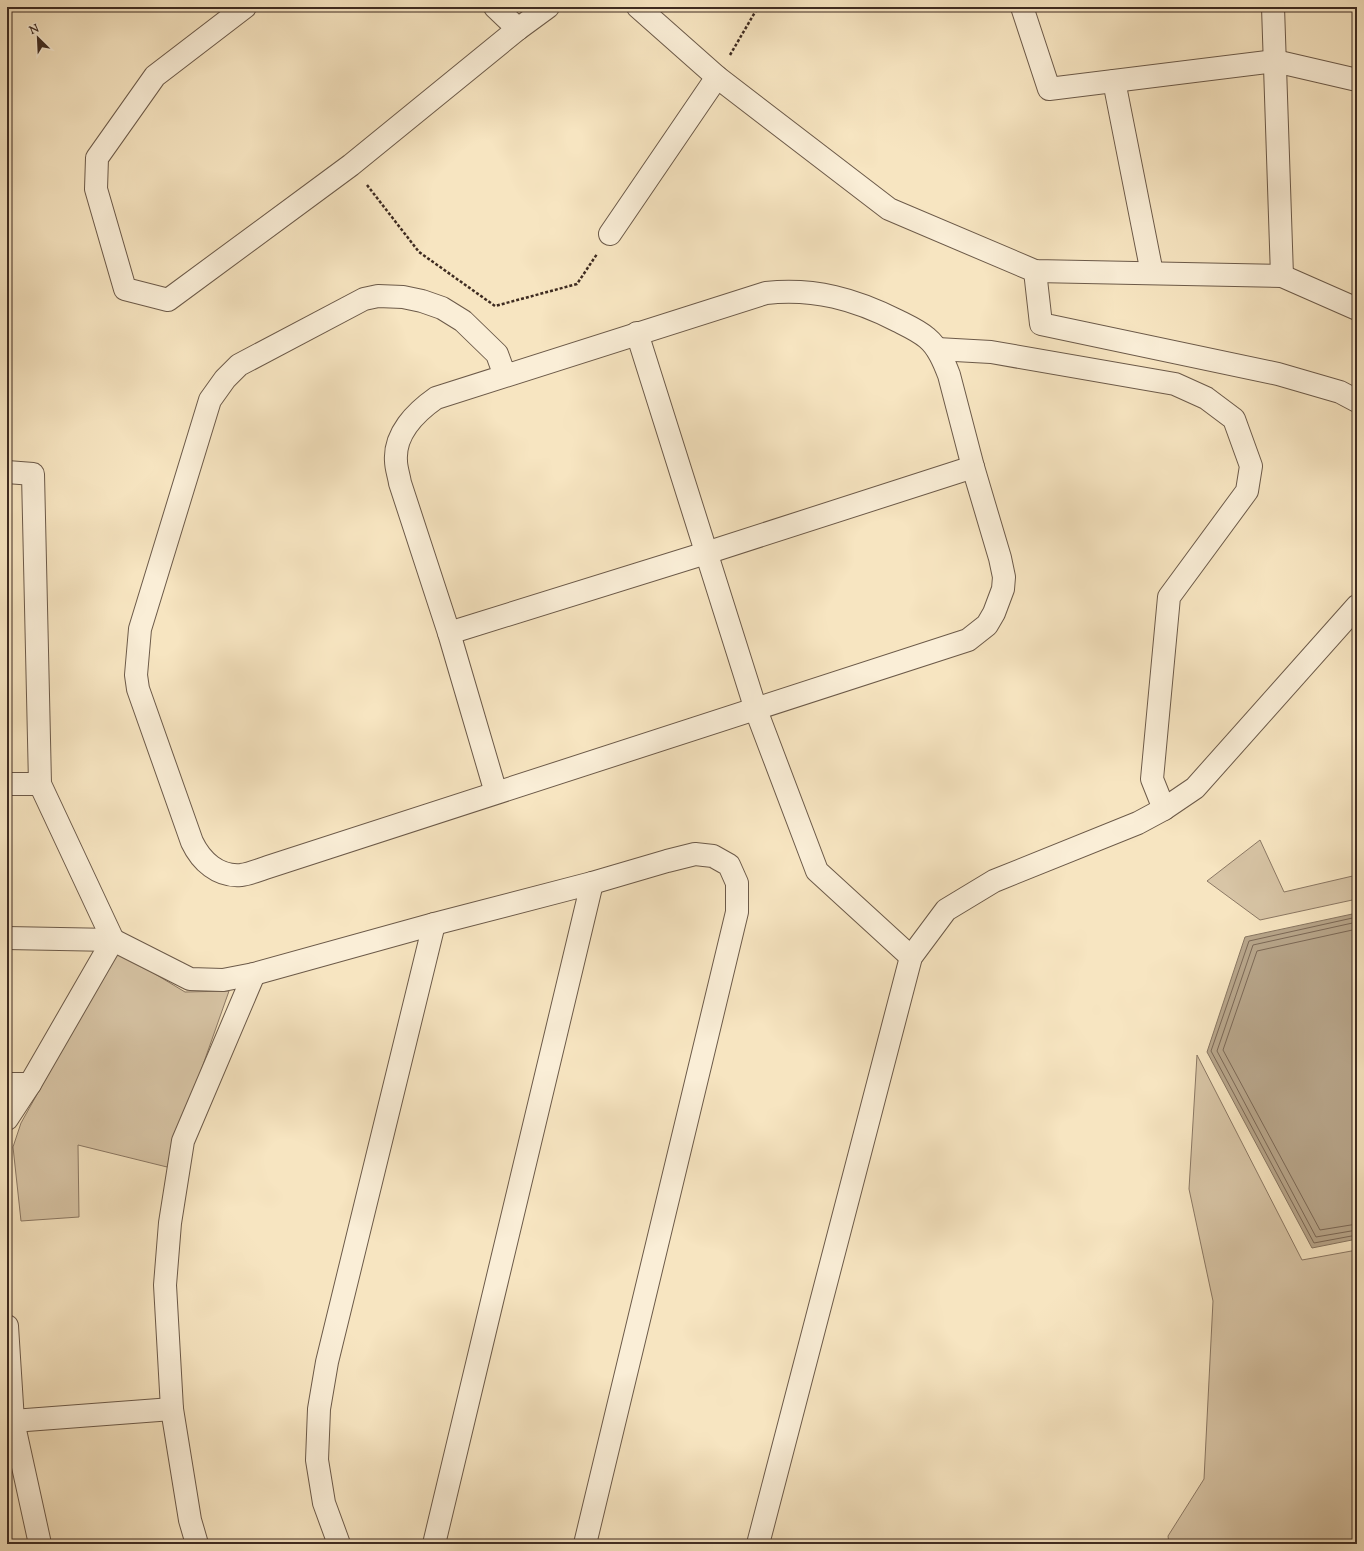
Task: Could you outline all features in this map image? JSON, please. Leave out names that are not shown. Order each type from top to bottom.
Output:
[{"type":"street","points":[[245,7],[155,76],[97,158],[96,189],[125,289],[168,300],[351,165],[518,29],[548,7]]},
{"type":"street","points":[[496,7],[518,29]]},
{"type":"street","points":[[638,7],[718,77],[889,209],[1035,271],[1282,276],[1357,309]]},
{"type":"street","points":[[1022,7],[1049,89],[1275,61],[1357,80]]},
{"type":"street","points":[[1273,7],[1282,276]]},
{"type":"street","points":[[610,234],[718,77]]},
{"type":"street","points":[[1114,81],[1152,273]]},
{"type":"street","points":[[1035,271],[1041,324],[1278,374],[1340,392],[1357,401]]},
{"type":"street","points":[[496,793],[449,633],[400,483],[396,460],[398,443],[408,424],[424,406],[436,398],[766,293],[790,291],[824,294],[862,304],[902,323],[927,338],[936,349],[949,374],[973,468],[1000,558],[1004,577],[1000,601],[987,625],[968,640],[756,710],[242,875],[227,874],[209,866],[198,854],[192,842],[138,689],[136,675],[140,629],[210,400],[225,378],[239,365],[364,299],[378,296],[404,297],[422,301],[442,308],[463,321],[497,354],[505,376]]},
{"type":"street","points":[[637,333],[756,710],[817,871],[911,958]]},
{"type":"street","points":[[936,349],[991,352],[1176,384],[1206,398],[1234,419],[1251,466],[1247,491],[1168,597],[1152,779],[1164,809]]},
{"type":"street","points":[[449,633],[973,468]]},
{"type":"street","points":[[7,472],[33,474],[40,784],[113,940]]},
{"type":"street","points":[[758,1544],[911,958],[946,910],[994,881],[1138,823],[1164,809],[1195,788],[1357,606]]},
{"type":"street","points":[[7,784],[40,784]]},
{"type":"street","points":[[7,938],[113,940],[190,979],[223,980],[254,974],[434,924],[592,883],[667,860],[695,854],[713,856],[729,865],[737,883],[737,912],[585,1544]]},
{"type":"street","points":[[434,1544],[592,883]]},
{"type":"street","points":[[339,1544],[324,1503],[316,1460],[319,1409],[327,1362],[434,924]]},
{"type":"street","points":[[7,1119],[30,1084],[113,940]]},
{"type":"street","points":[[197,1544],[190,1520],[172,1409],[165,1286],[170,1223],[183,1141],[254,974]]},
{"type":"street","points":[[7,1084],[30,1084]]},
{"type":"street","points":[[7,1326],[13,1420],[40,1544]]},
{"type":"street","points":[[13,1420],[172,1409]]},
{"type":"path","points":[[718,77],[758,7]]},
{"type":"path","points":[[351,165],[419,252],[495,306],[577,284],[610,234]]},
{"type":"shaded area","points":[[1260,840],[1284,892],[1357,875],[1357,899],[1260,920],[1207,881]]},
{"type":"shaded area","points":[[117,951],[185,992],[229,991],[167,1167],[78,1145],[79,1217],[21,1221],[13,1147],[21,1123]]},
{"type":"shaded area","points":[[1197,1055],[1302,1260],[1357,1250],[1357,1544],[1169,1544],[1168,1536],[1204,1479],[1213,1301],[1189,1189]]},
{"type":"water","points":[[1357,913],[1357,1239],[1312,1248],[1207,1052],[1245,937]]}]
